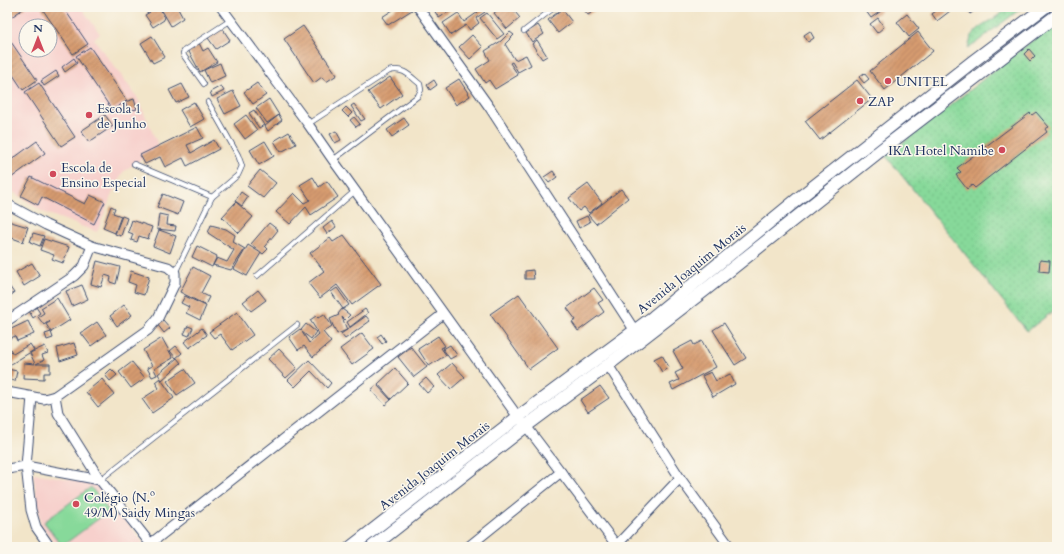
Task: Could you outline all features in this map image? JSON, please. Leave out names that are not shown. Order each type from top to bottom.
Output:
[{"type":"street","points":[[221,7],[308,124],[443,314],[616,546],[680,478]]},
{"type":"street","points":[[418,7],[490,108],[636,331]]},
{"type":"street","name":"Avenida Joaquim Morais","points":[[372,547],[522,421],[806,193],[972,62],[1045,7]]},
{"type":"street","name":"Avenida Joaquim Morais","points":[[351,547],[522,421],[608,365],[881,150],[1057,15]]},
{"type":"street","points":[[7,204],[46,225],[92,246],[168,267],[175,273],[175,283],[158,318],[148,330],[55,396],[44,399],[7,392]]},
{"type":"street","points":[[7,321],[74,276],[84,266],[92,246]]},
{"type":"street","points":[[55,396],[58,413],[100,480],[151,545],[443,314]]},
{"type":"street","points":[[608,365],[680,478],[730,547]]},
{"type":"street","points":[[32,397],[26,466],[31,510],[36,527],[50,547]]},
{"type":"street","points":[[7,469],[26,466],[100,480]]},
{"type":"street","points":[[468,547],[561,472]]},
{"type":"lane","points":[[524,31],[555,7]]},
{"type":"lane","points":[[204,84],[184,56],[183,52],[231,20]]},
{"type":"lane","points":[[308,124],[389,71],[395,69],[401,70],[420,84],[421,90],[418,96],[333,160]]},
{"type":"lane","points":[[175,273],[212,197],[238,175],[242,166],[238,155],[208,102]]},
{"type":"lane","points":[[134,164],[212,197]]},
{"type":"lane","points":[[257,276],[355,191]]},
{"type":"lane","points":[[100,480],[297,325]]},
{"type":"shaded area","name":"Escola 1 de Junho","points":[[7,7],[81,7],[100,34],[94,39],[137,97],[159,147],[123,172],[112,194],[97,232],[43,212],[7,188]]},
{"type":"shaded area","name":"Colégio (N.º 49/M) Saidy Mingas","points":[[33,473],[98,484],[146,547],[58,547],[41,525]]},
{"type":"green space","points":[[1011,7],[1023,7],[968,49],[971,37],[978,29]]},
{"type":"green space","points":[[1057,23],[1057,308],[1027,331],[886,156],[1052,25]]},
{"type":"green space","points":[[91,487],[109,511],[62,546],[44,522]]},
{"type":"building","points":[[7,7],[26,7],[7,20]]},
{"type":"building","points":[[41,7],[63,7],[88,44],[73,54],[58,32],[58,18],[48,18]]},
{"type":"building","points":[[149,7],[159,7],[165,18],[153,27],[145,15],[150,12]]},
{"type":"building","points":[[160,7],[177,7],[183,18],[171,26]]},
{"type":"building","points":[[396,7],[410,7],[412,10],[388,25],[382,17]]},
{"type":"building","points":[[432,7],[456,7],[439,18]]},
{"type":"building","points":[[474,7],[482,7],[485,12],[476,18],[479,23],[470,30],[466,25],[451,35],[443,23],[458,13],[464,22],[478,12]]},
{"type":"building","points":[[501,7],[511,7],[520,18],[507,29],[494,13]]},
{"type":"building","points":[[582,7],[600,7],[588,15]]},
{"type":"building","points":[[863,7],[878,7],[881,11],[871,18]]},
{"type":"building","points":[[941,7],[947,7],[950,11],[937,21],[932,14]]},
{"type":"building","points":[[966,7],[980,7],[970,14]]},
{"type":"building","points":[[562,9],[572,22],[558,33],[548,20]]},
{"type":"building","points":[[487,13],[504,34],[497,39],[480,18]]},
{"type":"building","points":[[907,14],[919,29],[909,37],[897,22]]},
{"type":"building","points":[[878,18],[884,27],[877,33],[870,24]]},
{"type":"building","points":[[538,25],[544,34],[532,42],[526,33]]},
{"type":"building","points":[[303,26],[337,75],[326,82],[322,77],[314,83],[284,39]]},
{"type":"building","points":[[222,28],[230,40],[216,49],[208,38]]},
{"type":"building","points":[[810,31],[814,38],[808,42],[804,35]]},
{"type":"building","points":[[510,32],[514,35],[505,44],[515,60],[526,55],[531,65],[518,72],[512,62],[510,63],[518,75],[495,89],[489,80],[485,83],[476,69],[490,60],[485,51],[501,41]]},
{"type":"building","points":[[918,32],[933,51],[885,90],[870,71]]},
{"type":"building","points":[[472,35],[483,47],[470,59],[459,47]]},
{"type":"building","points":[[7,36],[18,52],[18,58],[22,58],[37,80],[23,90],[7,66]]},
{"type":"building","points":[[152,36],[165,57],[153,63],[141,43]]},
{"type":"building","points":[[537,40],[547,56],[542,59],[532,44]]},
{"type":"building","points":[[199,43],[203,51],[208,48],[217,62],[200,72],[188,50]]},
{"type":"building","points":[[90,47],[127,101],[112,110],[76,56]]},
{"type":"building","points":[[1029,49],[1035,56],[1030,61],[1024,54]]},
{"type":"building","points":[[74,58],[77,63],[65,72],[62,67]]},
{"type":"building","points":[[220,63],[225,76],[210,83],[204,70]]},
{"type":"building","points":[[56,71],[59,76],[44,86],[41,81]]},
{"type":"building","points":[[864,73],[869,79],[864,83],[859,77]]},
{"type":"building","points":[[390,77],[402,94],[381,109],[368,92]]},
{"type":"building","points":[[459,79],[470,96],[456,105],[445,88]]},
{"type":"building","points":[[434,80],[437,85],[430,90],[427,85]]},
{"type":"building","points":[[857,80],[872,99],[820,140],[805,121]]},
{"type":"building","points":[[39,83],[75,137],[61,146],[25,92]]},
{"type":"building","points":[[257,83],[266,95],[253,104],[244,92]]},
{"type":"building","points":[[182,84],[189,97],[176,103],[169,90]]},
{"type":"building","points":[[221,86],[224,91],[212,97],[210,92]]},
{"type":"building","points":[[233,91],[241,106],[225,114],[217,99]]},
{"type":"building","points":[[134,99],[137,109],[128,111],[125,102]]},
{"type":"building","points":[[269,99],[279,115],[267,123],[256,108]]},
{"type":"building","points":[[194,102],[204,119],[190,127],[180,110]]},
{"type":"building","points":[[354,104],[365,119],[361,121],[351,106]]},
{"type":"building","points":[[346,107],[352,113],[348,117],[342,111]]},
{"type":"building","points":[[254,110],[264,125],[259,128],[249,113]]},
{"type":"building","name":"IKA Hotel Namibe","points":[[1036,112],[1049,127],[1045,129],[1047,132],[975,188],[972,185],[967,189],[956,175],[961,172],[957,168],[1030,113],[1032,115]]},
{"type":"building","points":[[105,115],[113,126],[89,142],[81,131]]},
{"type":"building","points":[[246,115],[257,130],[245,139],[234,124]]},
{"type":"building","points":[[279,115],[282,120],[268,131],[265,126]]},
{"type":"building","points":[[354,117],[360,124],[356,127],[350,120]]},
{"type":"building","points":[[404,118],[409,125],[392,137],[387,130]]},
{"type":"building","points":[[197,127],[203,138],[187,145],[191,153],[214,140],[219,149],[187,166],[183,158],[165,167],[160,157],[145,164],[140,155]]},
{"type":"building","points":[[336,131],[341,140],[335,143],[330,134]]},
{"type":"building","points":[[289,132],[296,144],[281,152],[274,141]]},
{"type":"building","points":[[37,141],[45,153],[7,181],[7,163]]},
{"type":"building","points":[[265,141],[274,156],[259,165],[250,150]]},
{"type":"building","points":[[260,170],[276,183],[263,198],[247,186]]},
{"type":"building","points":[[553,171],[557,177],[549,183],[544,177]]},
{"type":"building","points":[[31,177],[85,204],[90,195],[105,202],[94,224],[42,197],[38,205],[21,196]]},
{"type":"building","points":[[313,177],[319,187],[327,181],[338,197],[311,215],[306,207],[290,224],[276,212],[294,193],[304,203],[310,200],[300,185]]},
{"type":"building","points":[[588,184],[602,203],[589,213],[584,207],[579,211],[569,198]]},
{"type":"building","points":[[621,189],[628,198],[596,224],[588,215]]},
{"type":"building","points":[[241,192],[248,197],[242,206],[235,201]]},
{"type":"building","points":[[163,194],[183,202],[178,215],[157,207]]},
{"type":"building","points":[[236,202],[253,217],[239,233],[222,217]]},
{"type":"building","points":[[111,206],[115,208],[113,213],[121,216],[115,233],[103,228]]},
{"type":"building","points":[[159,214],[168,216],[167,225],[176,226],[175,231],[157,229]]},
{"type":"building","points":[[122,216],[127,218],[121,236],[115,234]]},
{"type":"building","points":[[587,216],[590,222],[579,228],[576,221]]},
{"type":"building","points":[[132,220],[152,227],[148,239],[139,236],[137,242],[131,240],[133,234],[128,232]]},
{"type":"building","points":[[8,221],[28,227],[23,242],[7,236]]},
{"type":"building","points":[[332,221],[336,227],[327,234],[323,228]]},
{"type":"building","points":[[269,223],[278,230],[265,246],[268,249],[263,254],[251,244]]},
{"type":"building","points":[[211,225],[226,229],[235,235],[233,242],[245,249],[231,270],[213,265],[217,258],[227,262],[234,250],[208,233]]},
{"type":"building","points":[[159,230],[176,236],[170,253],[153,246]]},
{"type":"building","points":[[33,233],[44,236],[40,246],[30,242]]},
{"type":"building","points":[[344,235],[381,284],[352,305],[337,285],[320,298],[308,283],[324,271],[310,253],[330,238],[333,242]]},
{"type":"building","points":[[44,239],[69,247],[63,263],[52,259],[54,255],[40,250]]},
{"type":"building","points":[[248,245],[261,253],[247,276],[234,269]]},
{"type":"building","points":[[197,246],[217,256],[212,267],[192,257]]},
{"type":"building","points":[[1040,260],[1050,261],[1049,272],[1039,271]]},
{"type":"building","points":[[97,261],[120,267],[116,284],[110,282],[111,277],[105,275],[101,287],[91,284]]},
{"type":"building","points":[[32,263],[40,276],[24,286],[16,272]]},
{"type":"building","points":[[193,267],[210,276],[201,293],[209,297],[205,305],[180,292]]},
{"type":"building","points":[[533,270],[534,279],[525,279],[525,271]]},
{"type":"building","points":[[131,271],[149,277],[144,295],[134,292],[136,285],[128,282]]},
{"type":"building","points":[[7,283],[14,293],[7,298]]},
{"type":"building","points":[[82,285],[88,299],[72,306],[66,291]]},
{"type":"building","points":[[337,288],[349,305],[343,309],[331,292]]},
{"type":"building","points":[[594,288],[603,300],[598,303],[604,312],[578,331],[572,322],[576,320],[567,308]]},
{"type":"building","points":[[258,290],[266,300],[251,311],[243,302]]},
{"type":"building","points":[[519,294],[558,348],[529,369],[490,314]]},
{"type":"building","points":[[185,296],[206,306],[200,320],[186,313],[189,307],[181,303]]},
{"type":"building","points":[[57,298],[70,320],[51,332],[46,324],[50,322],[49,321],[44,325],[38,317],[44,313],[41,308]]},
{"type":"building","points":[[124,305],[132,315],[117,326],[110,316]]},
{"type":"building","points":[[36,307],[40,313],[33,318],[29,311]]},
{"type":"building","points":[[342,309],[350,315],[345,320],[342,317],[347,330],[337,334],[330,319],[339,315],[338,314]]},
{"type":"building","points":[[365,309],[368,313],[350,327],[347,322]]},
{"type":"building","points":[[237,312],[253,335],[232,350],[220,334],[214,338],[209,332]]},
{"type":"building","points":[[324,314],[332,326],[323,332],[331,342],[313,357],[304,346],[298,350],[289,337],[300,329],[301,330],[306,324],[316,332],[311,339],[302,332],[309,343],[319,334],[310,320],[316,316],[318,318]]},
{"type":"building","points":[[366,316],[370,321],[345,339],[341,334]]},
{"type":"building","points":[[163,320],[170,328],[164,333],[157,324]]},
{"type":"building","points":[[28,321],[34,334],[17,341],[15,336],[9,339],[7,331]]},
{"type":"building","points":[[97,322],[106,335],[91,346],[81,333]]},
{"type":"building","points":[[724,323],[746,358],[735,365],[713,330]]},
{"type":"building","points":[[188,326],[193,328],[189,336],[184,334]]},
{"type":"building","points":[[202,328],[207,335],[189,348],[184,342]]},
{"type":"building","points":[[51,332],[53,338],[47,340],[45,334]]},
{"type":"building","points":[[362,333],[374,349],[352,365],[340,349]]},
{"type":"building","points":[[381,334],[386,341],[382,344],[377,337]]},
{"type":"building","points":[[438,336],[445,346],[441,348],[446,355],[429,366],[418,349]]},
{"type":"building","points":[[162,338],[173,358],[154,369],[157,375],[152,377],[147,368],[152,366],[143,350]]},
{"type":"building","points":[[692,341],[694,345],[702,341],[716,367],[673,390],[670,384],[679,380],[675,373],[683,369],[673,351]]},
{"type":"building","points":[[74,343],[78,355],[60,361],[57,348]]},
{"type":"building","points":[[30,344],[34,350],[8,366],[7,351],[10,349],[13,354]]},
{"type":"building","points":[[450,345],[457,355],[450,359],[443,349]]},
{"type":"building","points":[[45,346],[48,353],[42,355],[44,360],[36,364],[50,364],[50,373],[44,373],[44,379],[23,378],[24,363],[35,364],[30,353]]},
{"type":"building","points":[[176,346],[182,353],[176,358],[170,351]]},
{"type":"building","points":[[411,347],[427,367],[414,377],[398,357]]},
{"type":"building","points":[[279,349],[297,368],[286,378],[268,359]]},
{"type":"building","points":[[662,355],[669,367],[662,372],[654,359]]},
{"type":"building","points":[[177,358],[181,363],[162,380],[158,374]]},
{"type":"building","points":[[309,360],[331,383],[327,388],[311,371],[295,387],[288,380]]},
{"type":"building","points":[[132,362],[145,378],[131,388],[119,372]]},
{"type":"building","points":[[452,363],[465,377],[451,389],[438,375]]},
{"type":"building","points":[[395,368],[408,383],[391,399],[378,384]]},
{"type":"building","points":[[7,369],[17,371],[15,381],[7,379]]},
{"type":"building","points":[[111,369],[117,375],[110,381],[105,375]]},
{"type":"building","points":[[185,369],[195,383],[177,395],[167,381]]},
{"type":"building","points":[[711,372],[716,381],[730,374],[735,384],[713,397],[702,376]]},
{"type":"building","points":[[160,378],[174,398],[152,413],[142,399],[159,388],[155,382]]},
{"type":"building","points":[[426,378],[434,387],[427,393],[419,384]]},
{"type":"building","points":[[102,379],[114,394],[98,407],[86,392]]},
{"type":"building","points":[[377,385],[391,400],[385,405],[371,390]]},
{"type":"building","points":[[600,386],[609,398],[588,412],[580,400]]},
{"type":"place","name":"UNITEL","points":[[888,81]]},
{"type":"place","name":"ZAP","points":[[860,101]]},
{"type":"place","name":"Escola 1 de Junho","points":[[89,115]]},
{"type":"place","name":"IKA Hotel Namibe","points":[[1002,150]]},
{"type":"place","name":"Escola de Ensino Especial","points":[[53,174]]},
{"type":"place","name":"Colégio (N.º 49/M) Saidy Mingas","points":[[76,504]]}]
